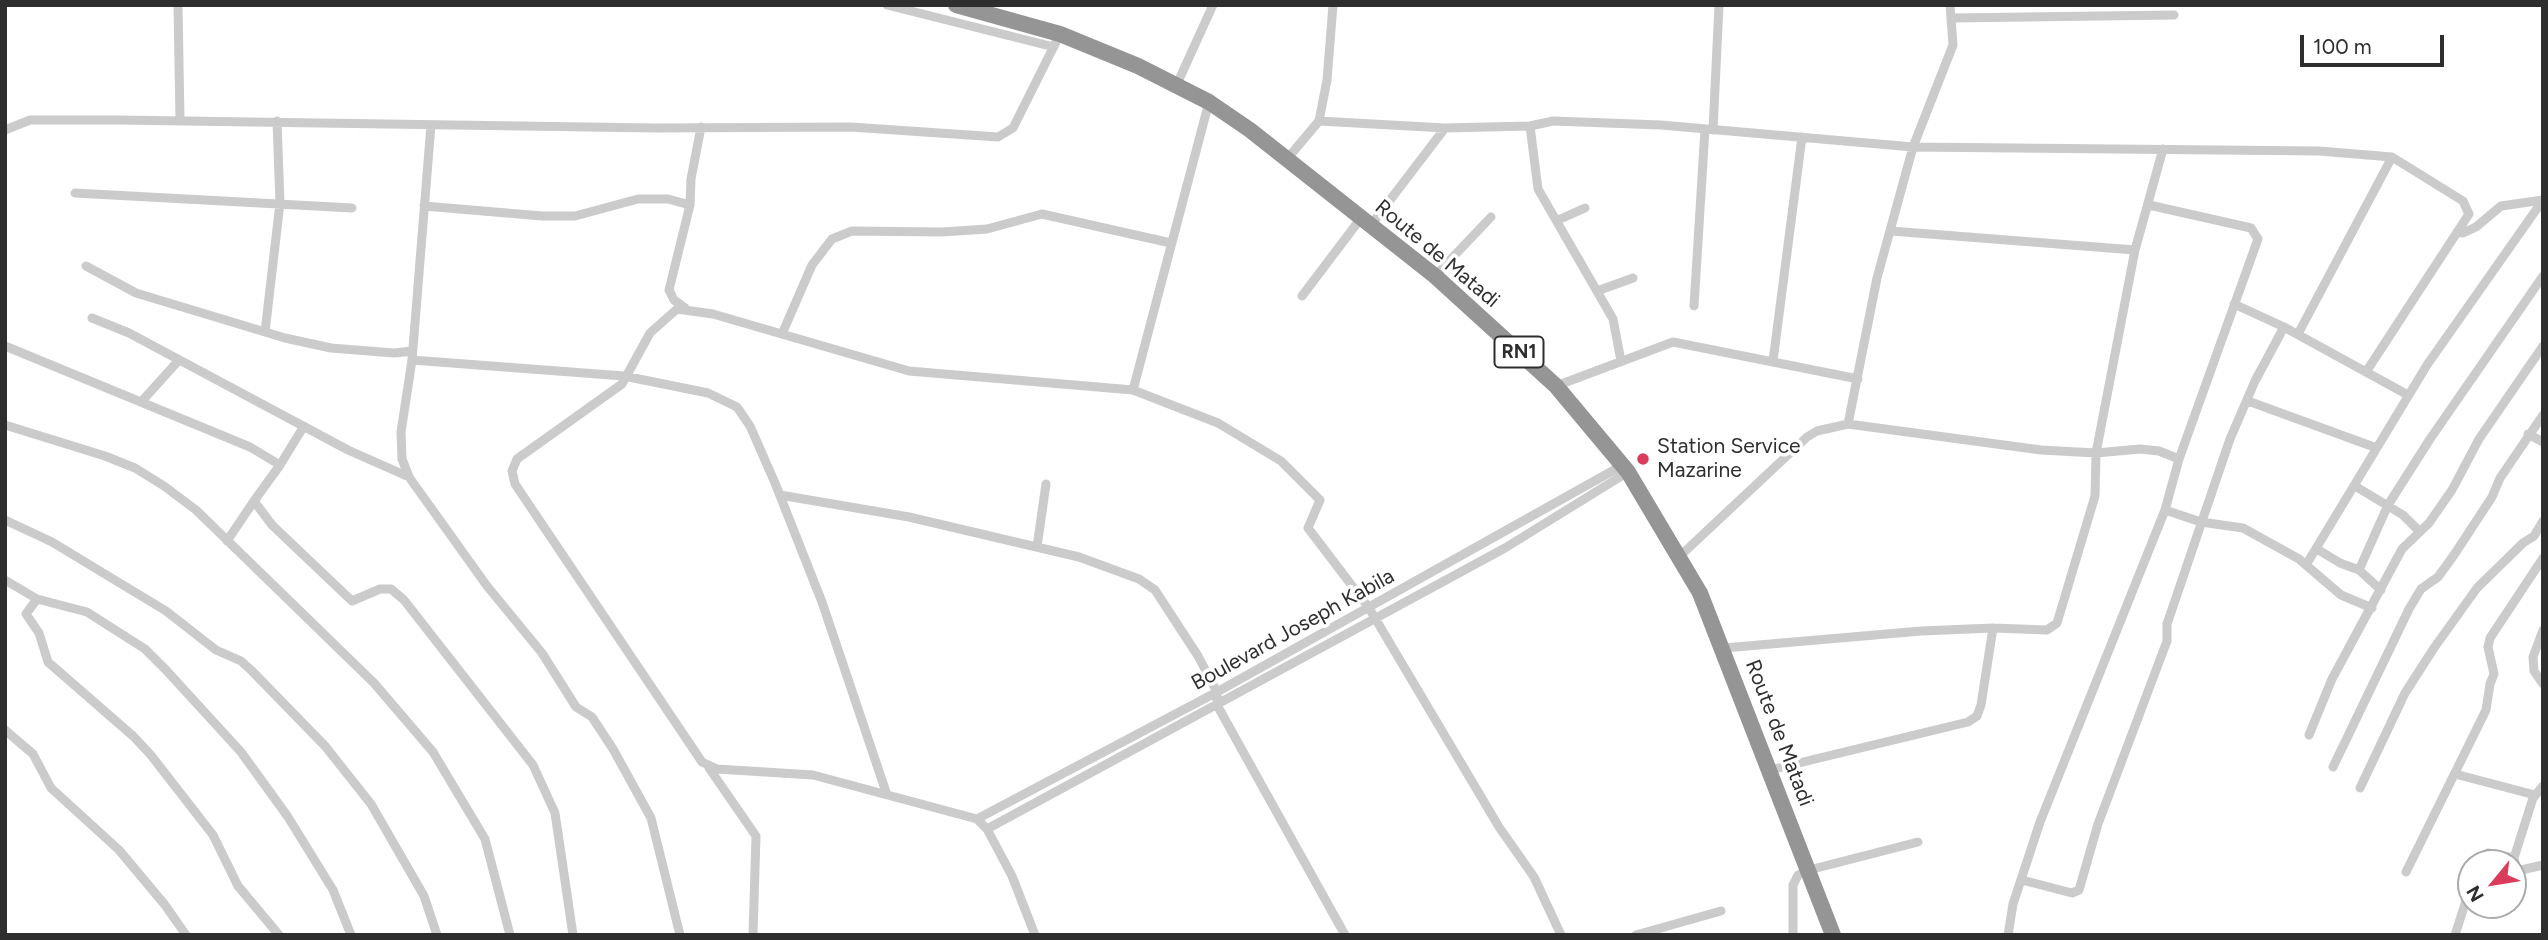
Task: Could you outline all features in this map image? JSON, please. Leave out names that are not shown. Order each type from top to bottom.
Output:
[{"type":"highway","name":"Route de Matadi","points":[[956,5],[1177,84],[1209,102],[1287,159],[1435,276],[1556,386],[1625,469],[1700,593],[1724,648],[1833,935]]},
{"type":"street","points":[[178,5],[180,121]]},
{"type":"street","points":[[5,130],[16,124],[44,119],[431,125],[851,127],[998,136],[1013,128],[1057,41],[887,5]]},
{"type":"street","points":[[1177,84],[1213,5]]},
{"type":"street","points":[[1287,159],[1319,121],[1327,80],[1328,33],[1333,5]]},
{"type":"street","points":[[1694,306],[1719,5]]},
{"type":"street","points":[[1848,424],[1877,278],[1913,147],[1953,45],[1950,5]]},
{"type":"street","points":[[1952,18],[2174,15]]},
{"type":"street","points":[[1133,390],[1209,102]]},
{"type":"street","points":[[265,332],[280,203],[277,121]]},
{"type":"street","points":[[1319,121],[1445,128],[1530,125],[1553,121],[1709,129],[1913,147],[2319,151],[2392,157],[2466,205],[2469,214],[2365,372]]},
{"type":"street","points":[[431,125],[412,355],[401,432],[402,459],[409,477],[487,586],[542,653],[576,707],[592,717],[613,749],[654,827],[680,935]]},
{"type":"street","points":[[1530,125],[1538,190],[1558,220],[1612,319],[1621,361]]},
{"type":"street","points":[[685,308],[671,296],[669,290],[690,205],[691,179],[701,127]]},
{"type":"street","points":[[1302,296],[1445,128]]},
{"type":"street","points":[[1773,361],[1802,137]]},
{"type":"street","points":[[1724,648],[1808,639],[1993,628],[2048,630],[2057,623],[2095,496],[2096,453],[2135,250],[2163,149]]},
{"type":"street","points":[[2298,334],[2392,157]]},
{"type":"street","points":[[75,193],[352,208]]},
{"type":"street","points":[[424,206],[542,216],[575,216],[638,199],[668,199],[690,205]]},
{"type":"street","points":[[2457,232],[2463,233],[2476,227],[2501,206],[2543,200]]},
{"type":"street","points":[[2306,565],[2318,549],[2374,447],[2543,200]]},
{"type":"street","points":[[2008,935],[2012,904],[2040,822],[2165,510],[2179,459],[2258,239],[2251,228],[2149,205]]},
{"type":"street","points":[[1558,220],[1585,208]]},
{"type":"street","points":[[782,334],[812,265],[831,239],[852,231],[942,232],[987,229],[1042,214],[1171,243]]},
{"type":"street","points":[[1435,276],[1491,217]]},
{"type":"street","points":[[1891,231],[2135,250]]},
{"type":"street","points":[[86,266],[136,293],[265,332],[331,348],[624,376],[708,393],[737,407],[750,426],[822,602],[886,792]]},
{"type":"street","points":[[2359,570],[2388,505],[2430,439],[2543,276]]},
{"type":"street","points":[[1597,290],[1633,278]]},
{"type":"street","points":[[2234,304],[2298,334],[2408,395]]},
{"type":"street","points":[[753,935],[755,836],[709,768],[702,762],[515,484],[512,471],[517,459],[622,384],[650,333],[677,309],[685,308],[909,371],[1133,390],[1218,423],[1281,461],[1320,500],[1308,527],[1369,608],[1499,827],[1534,877],[1561,935]]},
{"type":"street","points":[[92,318],[409,477]]},
{"type":"street","points":[[2022,880],[2072,893],[2079,890],[2098,824],[2167,641],[2167,624],[2230,439],[2284,327]]},
{"type":"street","points":[[1556,386],[1665,343],[1680,342],[1858,379]]},
{"type":"street","points":[[5,346],[250,447],[280,465]]},
{"type":"street","points":[[2309,735],[2332,679],[2402,550],[2420,532],[2452,490],[2479,439],[2543,346]]},
{"type":"street","points":[[142,401],[179,360]]},
{"type":"street","points":[[2248,401],[2374,447]]},
{"type":"street","points":[[2333,767],[2409,609],[2421,589],[2438,577],[2454,555],[2543,415]]},
{"type":"street","points":[[1680,556],[1807,437],[1817,431],[1848,424],[2041,450],[2096,453],[2140,449],[2160,451],[2179,459]]},
{"type":"street","points":[[5,425],[82,448],[135,468],[196,510],[374,682],[433,752],[485,839],[510,935]]},
{"type":"street","points":[[227,541],[304,426]]},
{"type":"street","points":[[2528,435],[2543,442]]},
{"type":"street","name":"Boulevard Joseph Kabila","points":[[977,819],[1217,692],[1625,469]]},
{"type":"street","name":"Boulevard Joseph Kabila","points":[[987,829],[1505,548],[1625,469]]},
{"type":"street","points":[[1037,547],[1046,484]]},
{"type":"street","points":[[2354,486],[2388,505],[2420,532]]},
{"type":"street","points":[[780,495],[909,517],[1079,557],[1139,579],[1155,590],[1217,692],[1217,705],[1345,935]]},
{"type":"street","points":[[254,501],[272,525],[352,601],[380,589],[390,589],[404,600],[533,765],[555,813],[573,935]]},
{"type":"street","points":[[2165,510],[2202,522],[2244,528],[2306,565],[2341,595],[2372,608]]},
{"type":"street","points":[[5,520],[52,542],[166,611],[216,650],[242,661],[325,746],[371,804],[424,896],[437,935]]},
{"type":"street","points":[[2360,788],[2405,692],[2434,648],[2477,588],[2523,543],[2534,536],[2543,521]]},
{"type":"street","points":[[2318,549],[2340,564],[2359,570],[2381,590]]},
{"type":"street","points":[[2406,872],[2486,710],[2494,674],[2488,647],[2490,638],[2543,558]]},
{"type":"street","points":[[5,580],[37,599],[75,607],[111,626],[145,649],[200,705],[241,752],[315,858],[333,890],[351,935]]},
{"type":"street","points":[[37,599],[26,614],[39,633],[48,662],[150,754],[213,835],[239,886],[279,935]]},
{"type":"street","points":[[1770,770],[1968,722],[1977,716],[1981,705],[1993,628]]},
{"type":"street","points":[[2543,630],[2533,657],[2535,671],[2543,684]]},
{"type":"street","points":[[5,730],[33,754],[51,788],[119,850],[166,905],[186,935]]},
{"type":"street","points":[[709,768],[813,775],[886,792],[977,819],[987,829],[1012,876],[1035,935]]},
{"type":"street","points":[[2455,774],[2541,789],[2518,849]]},
{"type":"street","points":[[1793,935],[1794,879],[1809,870],[1918,842]]},
{"type":"street","points":[[1636,935],[1720,911]]},
{"type":"place","name":"Station Service Mazarine","points":[[1643,459]]}]
